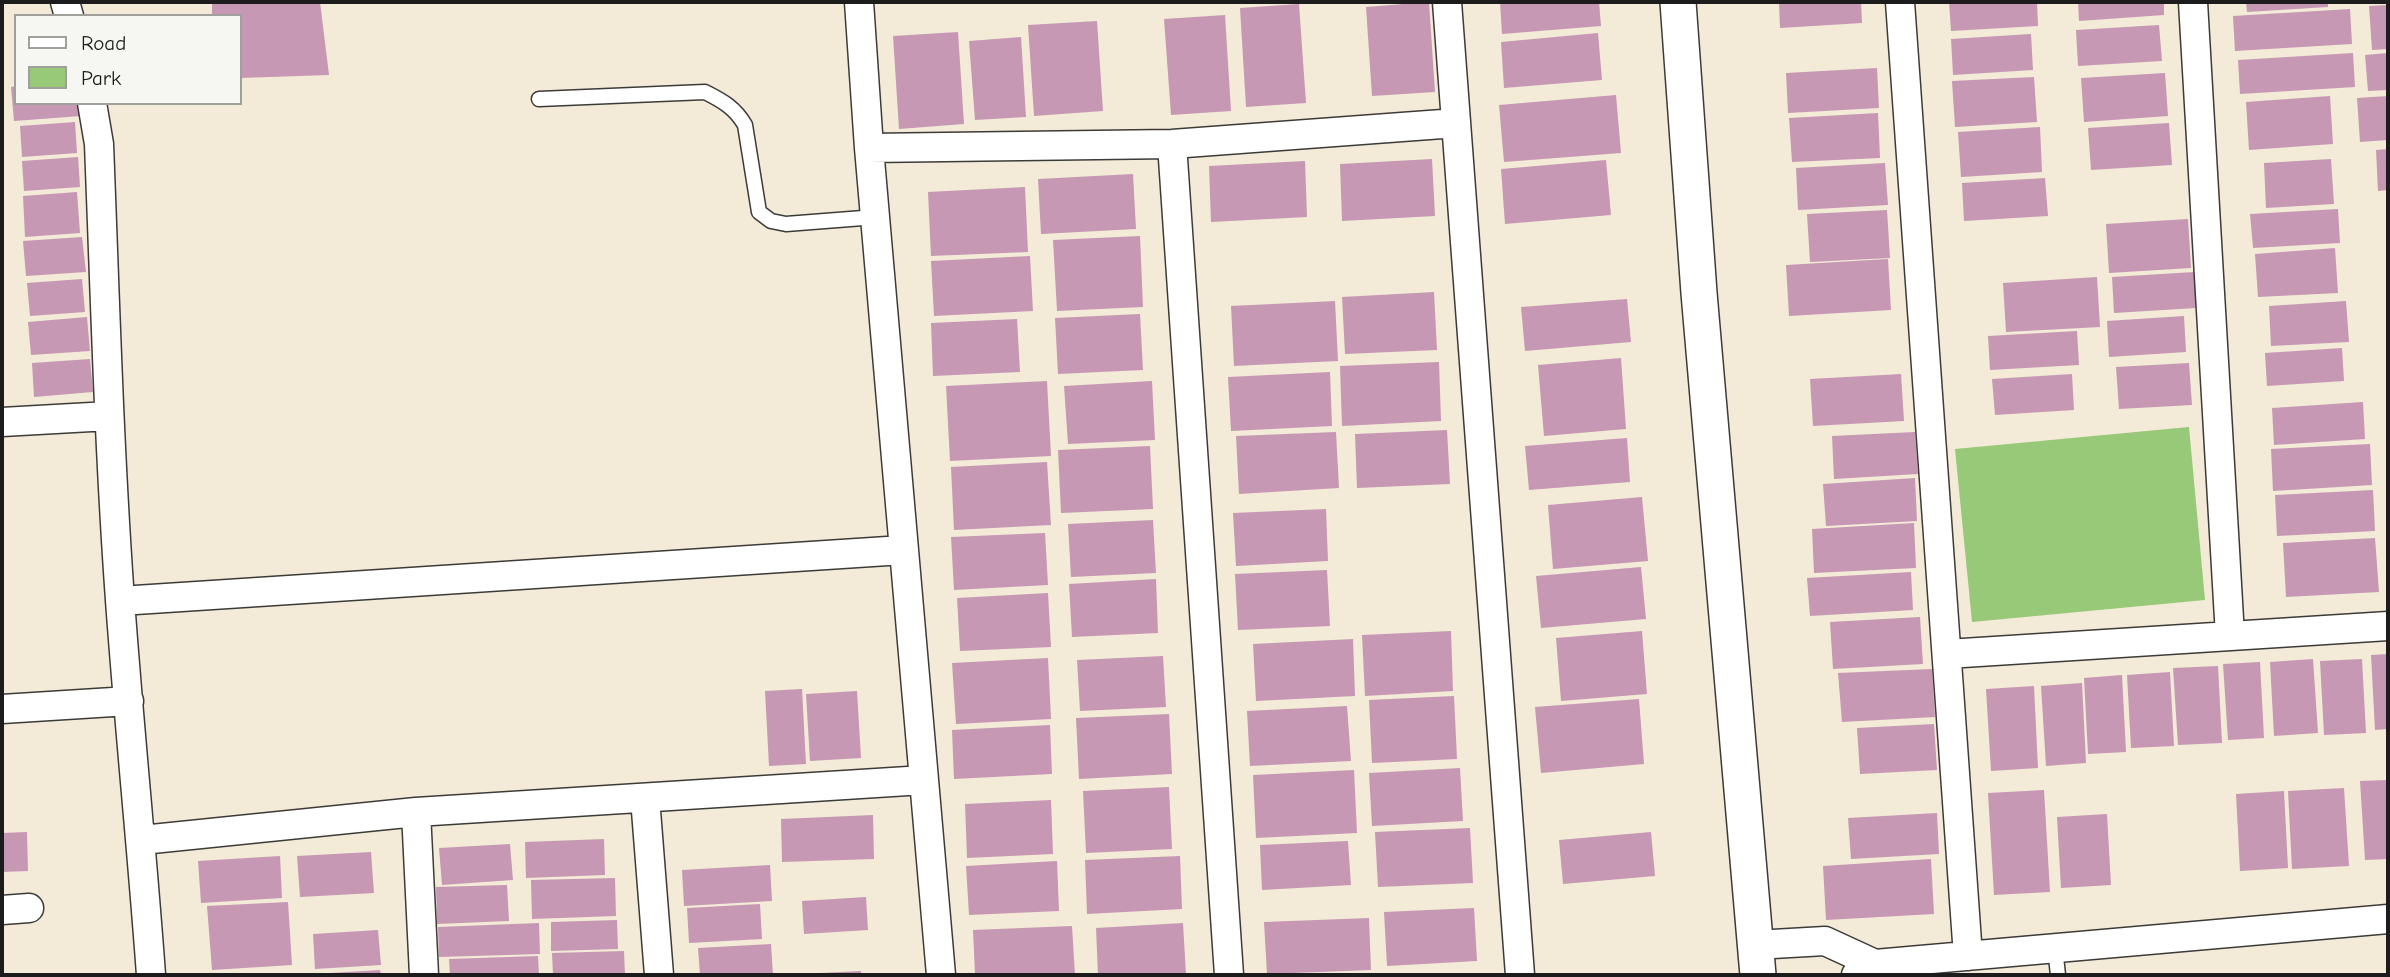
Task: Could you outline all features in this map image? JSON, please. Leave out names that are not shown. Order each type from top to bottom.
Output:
[{"type":"street","points":[[859,2],[869,148],[941,975]]},
{"type":"street","points":[[1447,2],[1520,975]]},
{"type":"street","points":[[1678,2],[1699,293],[1757,960],[1825,941],[1865,970],[1968,956],[2057,962],[2388,919]]},
{"type":"street","points":[[1900,2],[1968,956]]},
{"type":"street","points":[[2193,2],[2230,636]]},
{"type":"street","points":[[92,105],[100,144],[109,416],[120,601],[151,975]]},
{"type":"street","points":[[869,148],[1172,144],[1456,123]]},
{"type":"street","points":[[1172,144],[1229,975]]},
{"type":"street","points":[[2,422],[109,416]]},
{"type":"street","points":[[120,601],[903,550]]},
{"type":"street","points":[[1947,654],[2388,626]]},
{"type":"street","points":[[2,709],[130,701]]},
{"type":"street","points":[[142,841],[416,812],[924,780]]},
{"type":"street","points":[[645,798],[659,975]]},
{"type":"street","points":[[416,812],[424,975]]},
{"type":"lane","points":[[539,99],[705,92],[727,103],[745,125],[759,212],[771,221],[786,224],[876,217]]},
{"type":"green space","points":[[2189,427],[2205,600],[1972,622],[1955,449]]},
{"type":"building","points":[[212,2],[320,2],[329,75],[242,78],[242,14],[212,14]]},
{"type":"building","points":[[1429,2],[1435,92],[1372,96],[1366,7]]},
{"type":"building","points":[[1500,2],[1599,2],[1601,26],[1502,34]]},
{"type":"building","points":[[1779,2],[1861,2],[1862,23],[1780,28]]},
{"type":"building","points":[[1949,2],[2037,2],[2038,26],[1951,31]]},
{"type":"building","points":[[2078,2],[2164,2],[2164,15],[2079,21]]},
{"type":"building","points":[[2246,2],[2328,2],[2328,7],[2247,12]]},
{"type":"building","points":[[1299,4],[1306,103],[1246,107],[1240,8]]},
{"type":"building","points":[[2388,5],[2388,49],[2372,50],[2369,6]]},
{"type":"building","points":[[2350,9],[2352,44],[2235,51],[2233,16]]},
{"type":"building","points":[[1225,15],[1231,111],[1171,115],[1164,19]]},
{"type":"building","points":[[1097,21],[1103,111],[1034,116],[1028,25]]},
{"type":"building","points":[[2159,25],[2162,61],[2078,66],[2076,30]]},
{"type":"building","points":[[958,32],[964,124],[899,129],[893,36]]},
{"type":"building","points":[[1598,33],[1602,80],[1504,88],[1501,42]]},
{"type":"building","points":[[2031,34],[2033,70],[1953,75],[1951,39]]},
{"type":"building","points":[[1021,37],[1026,117],[975,120],[969,41]]},
{"type":"building","points":[[2353,53],[2355,87],[2240,94],[2238,60]]},
{"type":"building","points":[[2388,53],[2388,90],[2368,91],[2365,55]]},
{"type":"building","points":[[1877,68],[1879,108],[1788,113],[1786,73]]},
{"type":"building","points":[[2165,73],[2168,116],[2084,122],[2081,78]]},
{"type":"building","points":[[2034,77],[2037,122],[1955,127],[1952,81]]},
{"type":"building","points":[[14,86],[14,105],[80,105],[81,116],[14,121],[11,87]]},
{"type":"building","points":[[1616,95],[1621,153],[1504,162],[1499,105]]},
{"type":"building","points":[[2330,96],[2333,144],[2249,150],[2246,102]]},
{"type":"building","points":[[2388,96],[2388,140],[2360,142],[2357,98]]},
{"type":"building","points":[[1878,113],[1880,158],[1792,162],[1789,118]]},
{"type":"building","points":[[75,122],[77,153],[22,157],[20,126]]},
{"type":"building","points":[[2169,123],[2172,165],[2091,170],[2088,128]]},
{"type":"building","points":[[2040,127],[2042,172],[1961,177],[1958,132]]},
{"type":"building","points":[[2388,149],[2388,190],[2378,191],[2376,150]]},
{"type":"building","points":[[78,157],[80,187],[24,191],[22,161]]},
{"type":"building","points":[[1432,159],[1435,216],[1342,221],[1340,164]]},
{"type":"building","points":[[2331,159],[2334,204],[2266,208],[2264,163]]},
{"type":"building","points":[[1606,160],[1611,215],[1505,224],[1501,169]]},
{"type":"building","points":[[1305,161],[1307,217],[1211,222],[1209,166]]},
{"type":"building","points":[[1885,163],[1888,205],[1798,210],[1796,168]]},
{"type":"building","points":[[1133,174],[1136,229],[1041,234],[1038,179]]},
{"type":"building","points":[[2045,178],[2048,216],[1964,221],[1962,183]]},
{"type":"building","points":[[1025,187],[1028,252],[931,256],[928,192]]},
{"type":"building","points":[[77,192],[80,233],[25,237],[23,196]]},
{"type":"building","points":[[2338,209],[2340,243],[2253,248],[2250,214]]},
{"type":"building","points":[[1887,210],[1890,258],[1810,262],[1807,214]]},
{"type":"building","points":[[2188,219],[2191,268],[2109,273],[2106,224]]},
{"type":"building","points":[[1140,236],[1143,307],[1057,311],[1053,240]]},
{"type":"building","points":[[82,237],[86,272],[26,276],[23,241]]},
{"type":"building","points":[[2335,248],[2338,293],[2258,297],[2255,254]]},
{"type":"building","points":[[1030,256],[1033,311],[934,316],[931,261]]},
{"type":"building","points":[[1888,259],[1891,310],[1789,316],[1786,265]]},
{"type":"building","points":[[2194,272],[2196,308],[2114,313],[2112,277]]},
{"type":"building","points":[[2097,277],[2100,327],[2006,332],[2003,283]]},
{"type":"building","points":[[82,279],[85,312],[30,316],[27,283]]},
{"type":"building","points":[[1434,292],[1437,350],[1345,354],[1342,297]]},
{"type":"building","points":[[1627,299],[1631,342],[1525,351],[1521,307]]},
{"type":"building","points":[[1335,301],[1338,361],[1234,366],[1231,306]]},
{"type":"building","points":[[2346,301],[2349,342],[2271,346],[2269,306]]},
{"type":"building","points":[[1140,314],[1143,370],[1058,374],[1055,318]]},
{"type":"building","points":[[2184,316],[2186,352],[2109,357],[2107,321]]},
{"type":"building","points":[[87,317],[90,351],[31,355],[28,322]]},
{"type":"building","points":[[1017,319],[1020,372],[933,376],[931,323]]},
{"type":"building","points":[[2077,331],[2079,365],[1990,370],[1988,336]]},
{"type":"building","points":[[2342,348],[2344,381],[2267,386],[2265,353]]},
{"type":"building","points":[[1621,358],[1626,429],[1544,436],[1538,365]]},
{"type":"building","points":[[90,359],[93,392],[34,397],[32,363]]},
{"type":"building","points":[[1439,362],[1441,421],[1342,426],[1340,366]]},
{"type":"building","points":[[2189,363],[2192,405],[2119,409],[2116,367]]},
{"type":"building","points":[[1330,372],[1332,426],[1231,431],[1228,377]]},
{"type":"building","points":[[1901,374],[1904,421],[1813,426],[1810,379]]},
{"type":"building","points":[[2072,374],[2074,410],[1995,415],[1992,379]]},
{"type":"building","points":[[1047,381],[1051,456],[950,461],[946,386]]},
{"type":"building","points":[[1152,381],[1155,440],[1068,444],[1064,386]]},
{"type":"building","points":[[2363,402],[2365,439],[2274,445],[2272,408]]},
{"type":"building","points":[[1447,430],[1450,484],[1357,488],[1355,434]]},
{"type":"building","points":[[1336,432],[1339,488],[1239,494],[1236,436]]},
{"type":"building","points":[[1915,432],[1918,474],[1834,479],[1832,436]]},
{"type":"building","points":[[1627,438],[1630,482],[1529,490],[1525,446]]},
{"type":"building","points":[[2370,444],[2372,485],[2273,491],[2271,449]]},
{"type":"building","points":[[1150,446],[1153,509],[1061,513],[1058,450]]},
{"type":"building","points":[[1047,462],[1051,525],[954,530],[951,467]]},
{"type":"building","points":[[1915,478],[1917,521],[1826,526],[1823,484]]},
{"type":"building","points":[[2373,490],[2375,531],[2277,536],[2275,495]]},
{"type":"building","points":[[1642,497],[1648,561],[1553,569],[1548,505]]},
{"type":"building","points":[[1326,509],[1328,561],[1236,566],[1233,513]]},
{"type":"building","points":[[1153,520],[1156,573],[1071,577],[1068,524]]},
{"type":"building","points":[[1914,523],[1916,568],[1814,573],[1812,529]]},
{"type":"building","points":[[1045,533],[1048,585],[954,590],[951,537]]},
{"type":"building","points":[[2375,538],[2379,592],[2286,597],[2283,543]]},
{"type":"building","points":[[1641,567],[1646,619],[1541,628],[1536,576]]},
{"type":"building","points":[[1327,570],[1330,626],[1238,630],[1235,574]]},
{"type":"building","points":[[1911,572],[1913,610],[1810,616],[1807,578]]},
{"type":"building","points":[[1156,579],[1158,633],[1072,637],[1069,584]]},
{"type":"building","points":[[1048,593],[1051,647],[960,651],[957,598]]},
{"type":"building","points":[[1920,617],[1923,664],[1833,669],[1830,622]]},
{"type":"building","points":[[1451,631],[1453,691],[1365,696],[1362,635]]},
{"type":"building","points":[[1642,631],[1647,694],[1561,701],[1556,638]]},
{"type":"building","points":[[1353,639],[1355,696],[1256,701],[1253,644]]},
{"type":"building","points":[[2388,654],[2388,729],[2375,730],[2371,655]]},
{"type":"building","points":[[1163,656],[1166,707],[1080,711],[1077,660]]},
{"type":"building","points":[[1048,658],[1051,719],[956,724],[952,663]]},
{"type":"building","points":[[2313,659],[2318,733],[2274,736],[2270,662]]},
{"type":"building","points":[[2362,659],[2366,733],[2324,735],[2320,661]]},
{"type":"building","points":[[2260,662],[2264,738],[2228,740],[2223,664]]},
{"type":"building","points":[[2218,666],[2222,743],[2178,745],[2173,668]]},
{"type":"building","points":[[1932,669],[1935,717],[1842,722],[1838,673]]},
{"type":"building","points":[[2170,672],[2174,746],[2131,748],[2127,675]]},
{"type":"building","points":[[2122,675],[2126,752],[2088,754],[2084,678]]},
{"type":"building","points":[[2082,683],[2086,763],[2046,766],[2041,686]]},
{"type":"building","points":[[2034,686],[2038,768],[1991,771],[1986,689]]},
{"type":"building","points":[[802,689],[806,764],[769,766],[765,691]]},
{"type":"building","points":[[857,691],[861,758],[810,761],[806,694]]},
{"type":"building","points":[[1454,696],[1457,759],[1372,763],[1369,700]]},
{"type":"building","points":[[1639,699],[1644,764],[1541,773],[1535,707]]},
{"type":"building","points":[[1347,706],[1351,761],[1250,766],[1247,711]]},
{"type":"building","points":[[1169,714],[1172,774],[1079,779],[1076,718]]},
{"type":"building","points":[[1934,724],[1937,770],[1860,774],[1857,728]]},
{"type":"building","points":[[1050,725],[1052,774],[954,779],[952,730]]},
{"type":"building","points":[[1460,768],[1463,821],[1372,826],[1369,773]]},
{"type":"building","points":[[1354,770],[1357,833],[1256,838],[1253,775]]},
{"type":"building","points":[[2388,780],[2388,859],[2365,860],[2360,781]]},
{"type":"building","points":[[1169,787],[1172,849],[1086,853],[1083,791]]},
{"type":"building","points":[[2344,788],[2349,866],[2292,869],[2288,791]]},
{"type":"building","points":[[2044,790],[2050,892],[1994,895],[1988,793]]},
{"type":"building","points":[[2284,791],[2288,868],[2240,871],[2236,794]]},
{"type":"building","points":[[1051,800],[1053,854],[967,858],[965,804]]},
{"type":"building","points":[[1937,813],[1939,854],[1851,859],[1848,818]]},
{"type":"building","points":[[2107,814],[2111,885],[2061,888],[2057,817]]},
{"type":"building","points":[[873,815],[874,859],[782,862],[781,819]]},
{"type":"building","points":[[1470,828],[1473,883],[1378,887],[1375,832]]},
{"type":"building","points":[[27,832],[28,871],[2,872],[2,833]]},
{"type":"building","points":[[1651,832],[1655,876],[1563,884],[1559,840]]},
{"type":"building","points":[[604,839],[605,875],[526,878],[525,842]]},
{"type":"building","points":[[1348,841],[1351,885],[1262,890],[1260,845]]},
{"type":"building","points":[[510,844],[513,880],[442,885],[439,848]]},
{"type":"building","points":[[371,852],[374,893],[300,897],[297,856]]},
{"type":"building","points":[[280,856],[282,898],[201,903],[198,861]]},
{"type":"building","points":[[1180,856],[1182,909],[1087,914],[1085,860]]},
{"type":"building","points":[[1931,859],[1934,914],[1826,920],[1823,866]]},
{"type":"building","points":[[1057,861],[1059,911],[969,915],[966,866]]},
{"type":"building","points":[[770,865],[772,901],[684,906],[682,870]]},
{"type":"building","points":[[615,878],[616,916],[532,919],[531,880]]},
{"type":"building","points":[[507,885],[509,921],[437,924],[436,887]]},
{"type":"building","points":[[866,897],[868,930],[804,934],[802,901]]},
{"type":"building","points":[[288,902],[292,965],[212,970],[207,906]]},
{"type":"building","points":[[760,904],[762,939],[689,943],[687,908]]},
{"type":"building","points":[[1474,908],[1477,961],[1387,966],[1384,912]]},
{"type":"building","points":[[1369,918],[1371,970],[1267,974],[1264,922]]},
{"type":"building","points":[[617,920],[618,949],[551,951],[551,922]]},
{"type":"building","points":[[539,923],[540,954],[439,957],[438,927]]},
{"type":"building","points":[[1183,923],[1186,975],[1098,975],[1096,928]]},
{"type":"building","points":[[1072,926],[1075,975],[975,975],[973,930]]},
{"type":"building","points":[[378,930],[381,965],[315,969],[313,934]]},
{"type":"building","points":[[771,944],[773,975],[700,975],[698,948]]},
{"type":"building","points":[[624,951],[625,975],[553,975],[552,953]]},
{"type":"building","points":[[538,956],[539,975],[450,975],[449,959]]},
{"type":"building","points":[[380,970],[381,975],[330,975],[330,973]]},
{"type":"building","points":[[861,971],[861,975],[821,975],[821,973]]}]
